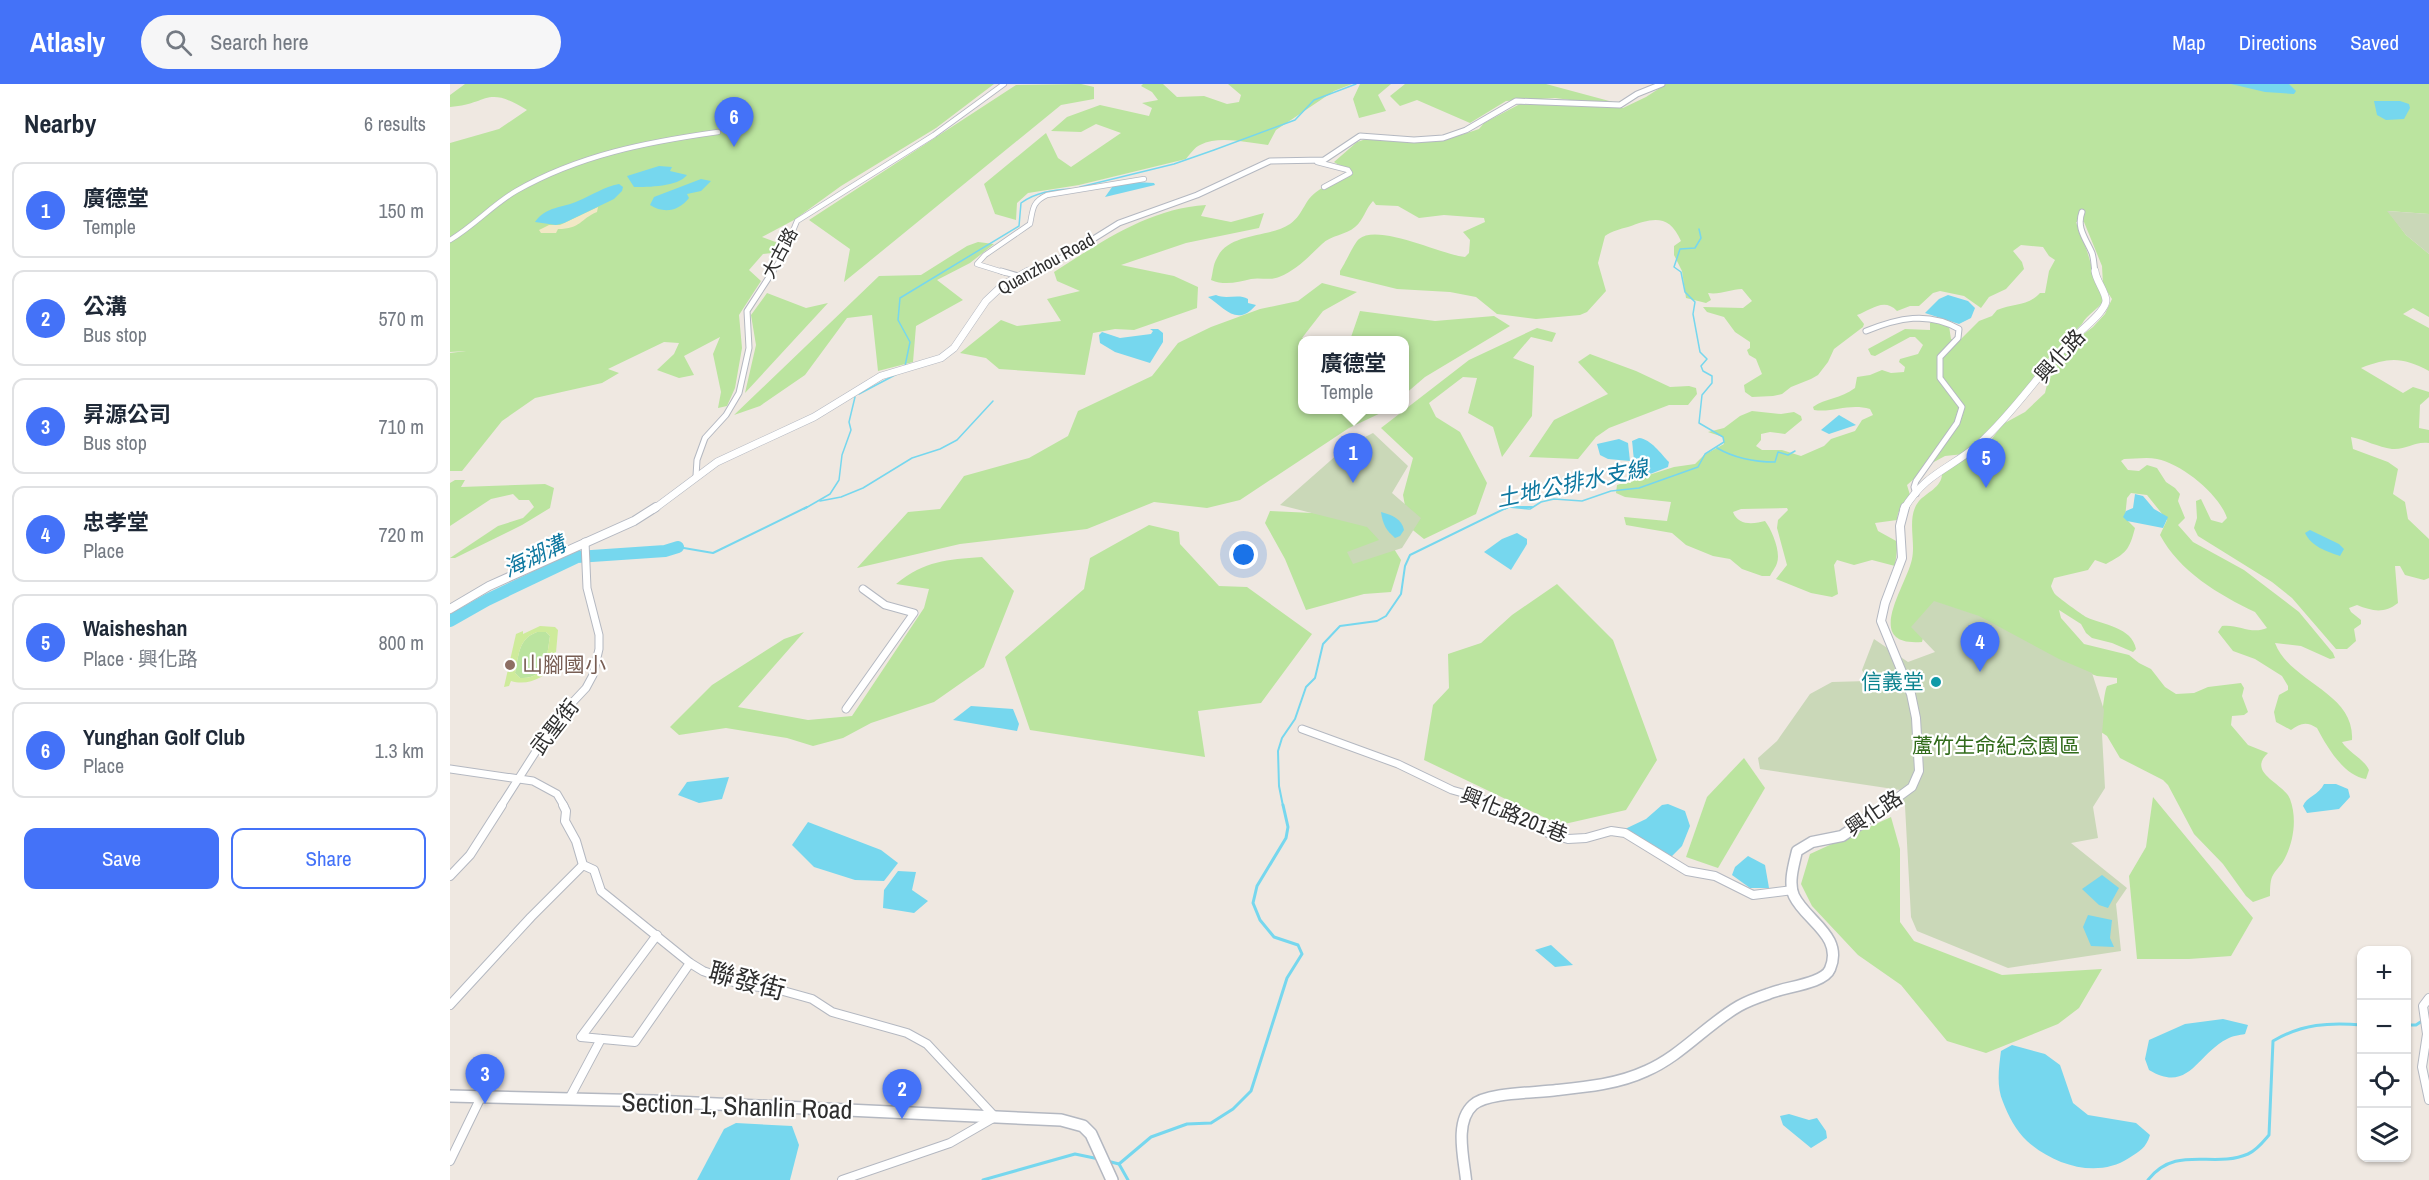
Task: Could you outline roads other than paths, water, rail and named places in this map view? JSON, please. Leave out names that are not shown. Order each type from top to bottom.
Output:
[{"type":"main road","name":"Section 1, Shanlin Road","points":[[450,1096],[1062,1120],[1083,1126],[1091,1134],[1112,1180]]},
{"type":"street","name":"大古路","points":[[696,476],[699,445],[730,409],[740,390],[749,346],[747,311],[783,255],[797,221],[934,135],[1004,84]]},
{"type":"street","points":[[1317,162],[1328,158],[1360,136],[1414,140],[1443,138],[1466,130],[1512,102],[1550,101],[1620,105],[1637,94],[1662,84]]},
{"type":"street","points":[[450,240],[465,231],[504,198],[560,169],[612,150],[718,132]]},
{"type":"street","name":"Quanzhou Road","points":[[450,609],[489,586],[648,513],[696,476],[738,450],[814,417],[876,379],[941,358],[954,348],[993,293],[1018,276],[1066,256],[1119,223],[1197,195],[1270,161],[1317,162]]},
{"type":"street","points":[[1317,162],[1348,170],[1350,174],[1324,187]]},
{"type":"street","points":[[1018,276],[977,264],[985,255],[1030,224],[1032,204],[1036,200],[1047,195],[1144,179]]},
{"type":"street","name":"興化路","points":[[1793,890],[1794,862],[1797,851],[1802,846],[1842,836],[1867,820],[1912,787],[1919,771],[1916,718],[1911,694],[1881,621],[1885,603],[1902,558],[1902,514],[1916,494],[1935,474],[1978,446],[2028,392],[2057,353],[2093,319],[2105,304],[2106,299],[2096,280],[2093,256],[2080,229],[2079,220],[2082,212]]},
{"type":"street","points":[[1866,331],[1892,320],[1919,316],[1947,323],[1959,329],[1958,338],[1940,357],[1940,378],[1962,406],[1957,423],[1916,481],[1914,487],[1916,494]]},
{"type":"street","name":"武聖街","points":[[450,876],[470,855],[556,720],[586,688],[592,675],[599,648],[587,588],[585,542]]},
{"type":"street","points":[[846,709],[914,613],[885,605],[863,589]]},
{"type":"street","name":"興化路201巷","points":[[1302,729],[1398,764],[1452,790],[1480,798],[1548,833],[1568,839],[1586,838],[1611,831],[1625,833],[1687,871],[1715,876],[1753,895],[1793,890]]},
{"type":"street","name":"聯發街","points":[[450,769],[533,781],[557,794],[566,812],[565,821],[576,841],[583,865],[594,870],[601,891],[690,963],[703,971],[742,985],[776,988],[812,999],[832,1012],[907,1033],[927,1044],[995,1117]]},
{"type":"street","points":[[450,1005],[531,917],[583,865]]},
{"type":"street","points":[[1466,1180],[1462,1132],[1467,1111],[1475,1103],[1495,1097],[1587,1087],[1622,1080],[1647,1071],[1683,1049],[1739,1006],[1772,992],[1823,978],[1830,970],[1832,958],[1830,940],[1798,904],[1793,890]]},
{"type":"street","points":[[657,935],[581,1037],[635,1042],[690,963]]},
{"type":"street","points":[[2429,998],[2423,1009],[2426,1024],[2422,1067],[2429,1100]]},
{"type":"street","points":[[569,1099],[601,1040]]},
{"type":"street","points":[[450,1161],[481,1097]]},
{"type":"street","points":[[842,1180],[950,1143],[995,1117]]},
{"type":"water","points":[[2231,84],[2289,84],[2296,91],[2294,94],[2265,92]]},
{"type":"water","points":[[2374,101],[2400,101],[2409,104],[2410,108],[2404,119],[2386,120],[2377,115]]},
{"type":"water","points":[[659,166],[672,167],[670,171],[687,175],[670,184],[640,187],[634,187],[627,176]]},
{"type":"water","points":[[701,179],[711,181],[701,191],[687,194],[689,198],[681,206],[671,210],[661,210],[650,205],[654,197]]},
{"type":"water","points":[[1115,183],[1154,183],[1155,185],[1105,197]]},
{"type":"water","points":[[619,184],[623,187],[622,191],[614,199],[564,223],[556,225],[535,222],[549,210]]},
{"type":"water","points":[[1216,295],[1244,297],[1248,299],[1248,303],[1256,305],[1249,312],[1237,315],[1225,310],[1208,297]]},
{"type":"water","points":[[1948,295],[1968,301],[1975,308],[1971,318],[1959,324],[1925,313],[1939,299]]},
{"type":"water","points":[[1150,329],[1158,329],[1163,333],[1163,342],[1150,363],[1115,352],[1100,343],[1099,335],[1102,332],[1120,338],[1151,334],[1153,331]]},
{"type":"water","points":[[1839,415],[1856,425],[1829,434],[1821,430]]},
{"type":"water","points":[[1639,438],[1656,447],[1669,462],[1668,467],[1645,476],[1638,469],[1634,460],[1632,441]]},
{"type":"water","points":[[1619,439],[1628,443],[1630,461],[1608,459],[1600,455],[1597,444]]},
{"type":"water","points":[[2135,494],[2143,496],[2154,509],[2168,517],[2163,528],[2127,521],[2123,517],[2126,511],[2133,508]]},
{"type":"water","points":[[1381,512],[1399,520],[1404,530],[1400,536],[1395,538],[1387,530]]},
{"type":"water","points":[[2310,530],[2339,544],[2344,549],[2340,556],[2311,542],[2305,533]]},
{"type":"water","points":[[1517,533],[1527,539],[1527,544],[1511,570],[1484,552],[1502,539]]},
{"type":"water","points":[[971,706],[1013,709],[1019,724],[1017,731],[953,720]]},
{"type":"water","points":[[729,777],[722,799],[699,803],[678,795],[687,782]]},
{"type":"water","points":[[2324,784],[2336,784],[2348,789],[2350,797],[2339,809],[2307,813],[2303,806]]},
{"type":"water","points":[[1668,804],[1685,811],[1690,826],[1682,846],[1671,857],[1625,829],[1646,819],[1662,805]]},
{"type":"water","points":[[808,822],[881,850],[898,863],[884,881],[855,880],[814,867],[792,845]]},
{"type":"water","points":[[1748,856],[1765,865],[1769,888],[1750,888],[1732,875],[1735,867]]},
{"type":"water","points":[[898,871],[916,872],[912,890],[928,901],[914,913],[883,908],[884,890]]},
{"type":"water","points":[[2102,875],[2119,888],[2108,908],[2099,905],[2082,889]]},
{"type":"water","points":[[2088,915],[2112,920],[2110,938],[2114,947],[2091,946],[2083,927]]},
{"type":"water","points":[[1551,945],[1573,965],[1555,967],[1535,950]]},
{"type":"water","points":[[2223,1019],[2248,1025],[2245,1034],[2229,1038],[2183,1075],[2163,1076],[2149,1070],[2145,1059],[2149,1040],[2185,1024]]},
{"type":"water","points":[[2012,1045],[2045,1054],[2060,1065],[2073,1103],[2088,1115],[2136,1123],[2150,1135],[2144,1146],[2133,1156],[2117,1164],[2103,1168],[2090,1168],[2050,1157],[2027,1141],[2007,1112],[1999,1090],[2001,1051]]},
{"type":"water","points":[[1789,1114],[1809,1120],[1817,1118],[1826,1131],[1827,1138],[1811,1148],[1783,1125],[1780,1116]]},
{"type":"water","points":[[736,1123],[792,1126],[799,1145],[790,1180],[697,1180],[724,1129]]},
{"type":"waterway","points":[[1080,187],[1174,164],[1295,120],[1314,100],[1356,84]]},
{"type":"waterway","points":[[905,366],[910,342],[898,320],[900,298],[1019,226],[1021,203],[1027,199],[1045,192],[1071,189]]},
{"type":"waterway","name":"土地公排水支線","points":[[1530,509],[1541,502],[1554,499],[1582,501],[1611,491],[1639,488],[1698,467],[1705,454],[1724,442],[1723,437],[1699,423],[1702,395],[1712,383],[1712,376],[1703,371],[1701,366],[1707,359],[1700,352],[1693,314],[1695,302],[1685,292],[1681,272],[1674,267],[1680,249],[1695,248],[1701,238],[1699,229]]},
{"type":"waterway","points":[[859,394],[897,374]]},
{"type":"waterway","points":[[804,509],[830,494],[839,480],[842,455],[851,430],[849,422],[855,397]]},
{"type":"waterway","points":[[820,501],[841,497],[863,488],[912,458],[940,449],[957,440],[993,401]]},
{"type":"waterway","points":[[1717,448],[1738,457],[1767,462],[1775,462],[1778,452],[1788,455],[1795,451]]},
{"type":"waterway","points":[[678,547],[713,553],[807,507]]},
{"type":"waterway","name":"土地公排水支線","points":[[1283,806],[1279,786],[1278,751],[1282,738],[1295,719],[1306,687],[1315,678],[1323,644],[1340,626],[1377,621],[1386,616],[1401,594],[1405,566],[1410,555],[1508,507]]},
{"type":"waterway","name":"土地公排水支線","points":[[1505,509],[1509,507],[1529,509]]},
{"type":"waterway","name":"土地公排水支線","points":[[1514,507],[1532,507]]},
{"type":"waterway","name":"海湖溝","points":[[450,621],[487,600],[577,557],[665,551],[678,547]]},
{"type":"waterway","name":"土地公排水支線","points":[[1119,1164],[1151,1137],[1187,1124],[1211,1123],[1233,1109],[1251,1091],[1287,978],[1302,954],[1298,945],[1274,937],[1260,920],[1253,903],[1257,886],[1286,838],[1288,827],[1283,805]]},
{"type":"waterway","points":[[2411,1025],[2422,1021]]},
{"type":"waterway","points":[[2148,1180],[2159,1169],[2171,1163],[2195,1159],[2235,1158],[2257,1148],[2269,1135],[2273,1041],[2305,1028],[2338,1024],[2357,1025]]},
{"type":"waterway","points":[[983,1180],[1075,1154],[1099,1159]]},
{"type":"waterway","points":[[1107,1161],[1119,1164]]},
{"type":"waterway","points":[[1119,1164],[1128,1180]]},
{"type":"place","name":"Yunghan Golf Club","points":[[734,147]]},
{"type":"place","name":"廣德堂","points":[[1353,483]]},
{"type":"place","name":"Waisheshan","points":[[1986,488]]},
{"type":"place","name":"山腳國小","points":[[510,665]]},
{"type":"place","name":"忠孝堂","points":[[1980,672]]},
{"type":"place","name":"信義堂","points":[[1936,682]]},
{"type":"place","name":"昇源公司","points":[[485,1104]]},
{"type":"place","name":"公溝","points":[[902,1119]]},
{"type":"park label","name":"蘆竹生命紀念園區","points":[[1996,746]]}]
